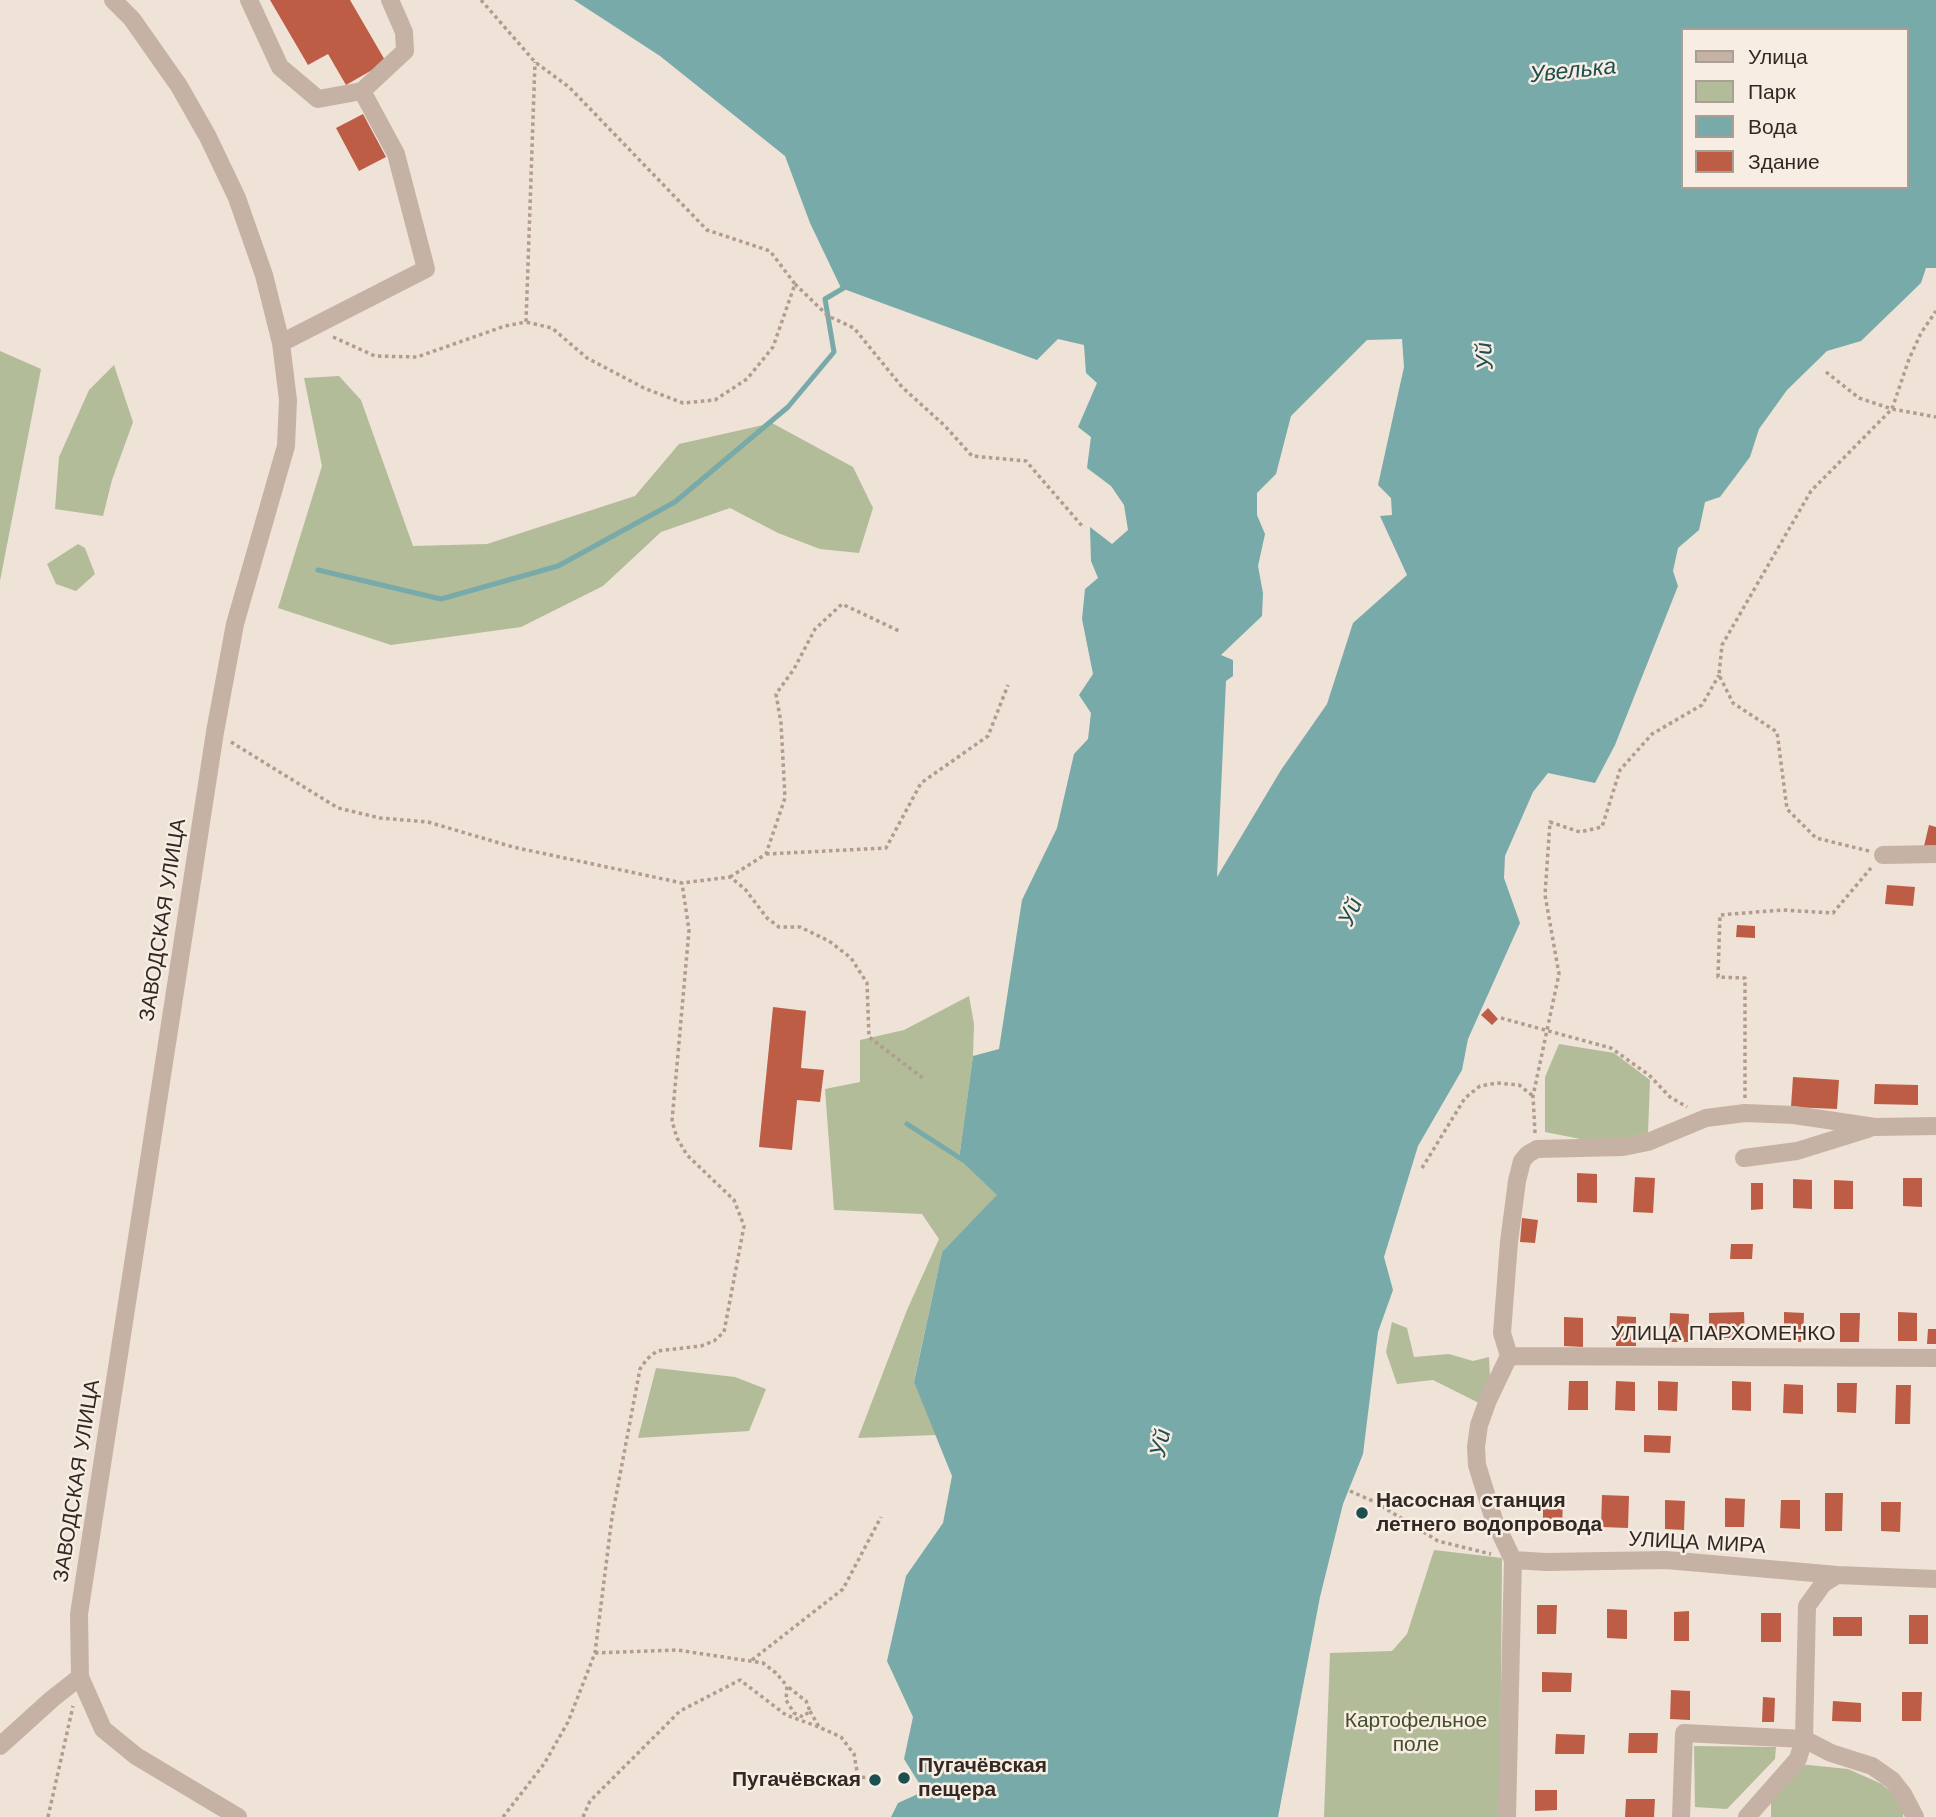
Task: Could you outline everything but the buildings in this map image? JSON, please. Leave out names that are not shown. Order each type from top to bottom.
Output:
[{"type":"street","name":"ЗАВОДСКАЯ УЛИЦА","points":[[113,0],[132,19],[179,86],[208,137],[237,198],[264,275],[281,344],[288,400],[286,446],[235,624],[215,732],[79,1614],[80,1677],[103,1729],[136,1756],[238,1817]]},
{"type":"street","points":[[249,0],[280,67],[318,99],[362,91],[405,51],[404,32],[390,0]]},
{"type":"street","points":[[281,344],[426,269],[396,154],[362,91]]},
{"type":"street","points":[[1883,855],[1936,854]]},
{"type":"street","points":[[1507,1817],[1513,1560],[1494,1520],[1477,1465],[1476,1447],[1479,1425],[1488,1400],[1509,1356],[1502,1333],[1517,1181],[1522,1161],[1537,1149],[1623,1147],[1648,1142],[1706,1118],[1745,1113],[1794,1115],[1875,1127],[1936,1126]]},
{"type":"street","points":[[1744,1158],[1797,1151],[1875,1127]]},
{"type":"street","name":"УЛИЦА ПАРХОМЕНКО","points":[[1509,1356],[1936,1357]]},
{"type":"street","name":"УЛИЦА МИРА","points":[[1513,1560],[1666,1560],[1837,1575],[1936,1579]]},
{"type":"street","points":[[1748,1817],[1798,1759],[1804,1739],[1807,1606],[1823,1584],[1837,1575]]},
{"type":"street","points":[[0,1746],[80,1677]]},
{"type":"street","points":[[1681,1817],[1684,1733],[1804,1739],[1831,1753],[1872,1766],[1892,1780],[1915,1817]]},
{"type":"path","points":[[481,0],[535,62],[569,87],[707,230],[770,251],[795,284],[828,316],[854,328],[902,387],[946,426],[972,456],[1026,461],[1083,527]]},
{"type":"path","points":[[526,322],[535,62]]},
{"type":"path","points":[[312,327],[375,356],[417,357],[505,326],[526,322],[552,328],[587,358],[644,388],[683,403],[715,400],[747,379],[773,347],[795,284]]},
{"type":"path","points":[[1537,1149],[1533,1097],[1559,974],[1545,895],[1550,822],[1580,832],[1602,827],[1620,770],[1652,734],[1702,705],[1719,675],[1721,645],[1811,491],[1892,409],[1909,359],[1921,333],[1936,312]]},
{"type":"path","points":[[1826,372],[1859,398],[1892,409],[1936,416]]},
{"type":"path","points":[[766,854],[785,798],[781,723],[776,694],[794,669],[814,629],[842,604],[899,631]]},
{"type":"path","points":[[1719,675],[1733,703],[1777,732],[1787,809],[1816,838],[1883,855],[1833,913],[1782,910],[1720,915],[1718,977],[1745,978],[1745,1113]]},
{"type":"path","points":[[215,732],[338,808],[380,818],[428,822],[513,847],[682,883],[730,877],[766,854],[886,848],[921,783],[988,736],[1007,685]]},
{"type":"path","points":[[730,877],[745,889],[767,918],[779,928],[800,928],[829,941],[851,958],[867,983],[869,1037],[925,1079]]},
{"type":"path","points":[[503,1817],[544,1764],[568,1722],[595,1653],[612,1517],[640,1369],[657,1351],[701,1346],[714,1341],[724,1332],[744,1226],[734,1200],[687,1155],[677,1138],[672,1121],[688,930],[682,883]]},
{"type":"path","points":[[1500,1018],[1611,1048],[1648,1075],[1670,1097],[1706,1118]]},
{"type":"path","points":[[1422,1168],[1465,1098],[1480,1086],[1497,1083],[1519,1085],[1533,1097]]},
{"type":"path","points":[[1350,1491],[1375,1502],[1438,1541],[1513,1560]]},
{"type":"path","points":[[752,1660],[843,1589],[881,1517]]},
{"type":"path","points":[[595,1653],[677,1650],[762,1663],[800,1694],[819,1727]]},
{"type":"path","points":[[48,1817],[80,1677]]},
{"type":"path","points":[[583,1817],[590,1801],[680,1711],[740,1680],[786,1715],[841,1737],[853,1754],[858,1777],[870,1777]]},
{"type":"path","points":[[787,1686],[786,1700],[794,1713],[803,1717],[810,1711]]},
{"type":"green space","points":[[0,351],[41,369],[0,581]]},
{"type":"green space","points":[[114,365],[133,422],[112,480],[103,516],[55,509],[59,457],[89,390]]},
{"type":"green space","points":[[339,376],[361,400],[413,546],[487,544],[635,496],[679,444],[772,423],[853,467],[873,508],[859,553],[820,549],[778,533],[730,508],[661,532],[603,586],[521,627],[391,645],[278,608],[322,466],[304,378]]},
{"type":"green space","points":[[78,544],[85,548],[95,574],[76,591],[56,584],[47,564]]},
{"type":"green space","points":[[969,996],[974,1024],[973,1056],[959,1159],[998,1195],[942,1252],[914,1381],[936,1435],[858,1438],[907,1310],[939,1239],[922,1214],[834,1210],[825,1089],[860,1082],[860,1040],[904,1030]]},
{"type":"green space","points":[[1559,1044],[1614,1053],[1650,1080],[1648,1133],[1601,1143],[1545,1132],[1545,1077]]},
{"type":"green space","points":[[1392,1322],[1407,1328],[1414,1357],[1449,1354],[1473,1361],[1489,1357],[1490,1378],[1479,1403],[1433,1380],[1397,1384],[1386,1352]]},
{"type":"green space","points":[[656,1368],[735,1377],[766,1389],[749,1431],[638,1438]]},
{"type":"green space","name":"Картофельное поле","points":[[1434,1550],[1502,1558],[1500,1817],[1324,1817],[1330,1653],[1392,1651],[1407,1634]]},
{"type":"green space","points":[[1694,1746],[1776,1747],[1775,1759],[1727,1809],[1695,1807]]},
{"type":"green space","points":[[1799,1764],[1848,1769],[1882,1784],[1903,1804],[1903,1817],[1771,1817],[1771,1797]]},
{"type":"water","points":[[574,0],[1936,0],[1936,268],[1926,268],[1921,283],[1861,341],[1827,351],[1787,390],[1759,429],[1750,457],[1720,497],[1705,502],[1699,530],[1678,548],[1673,571],[1678,586],[1615,745],[1595,783],[1548,773],[1533,792],[1505,856],[1504,878],[1520,923],[1468,1039],[1462,1070],[1418,1146],[1384,1257],[1393,1290],[1378,1332],[1363,1454],[1343,1504],[1320,1597],[1278,1817],[891,1817],[898,1803],[918,1794],[919,1783],[904,1759],[913,1717],[887,1661],[906,1576],[943,1523],[952,1476],[914,1382],[942,1252],[997,1195],[959,1159],[973,1056],[999,1049],[1022,900],[1057,828],[1074,754],[1088,739],[1091,713],[1079,695],[1093,674],[1082,619],[1085,589],[1098,578],[1091,561],[1090,527],[1112,544],[1128,530],[1124,505],[1111,486],[1087,468],[1091,437],[1078,427],[1097,383],[1086,373],[1084,345],[1058,339],[1037,360],[841,288],[810,223],[785,156],[660,56]],"holes":[[[1402,339],[1404,367],[1378,485],[1391,498],[1392,515],[1380,516],[1407,575],[1353,623],[1327,704],[1281,770],[1217,877],[1226,681],[1233,676],[1233,660],[1221,655],[1262,616],[1263,593],[1258,566],[1265,534],[1257,515],[1257,493],[1276,474],[1291,416],[1367,340]]]},
{"type":"waterway","points":[[318,570],[441,599],[558,566],[675,502],[788,407],[834,352],[825,299],[847,286]]},
{"type":"waterway","points":[[907,1124],[963,1160]]},
{"type":"place","name":"Насосная станция летнего водопровода","points":[[1362,1513]]},
{"type":"place","name":"Пугачёвская пещера","points":[[904,1778]]},
{"type":"place","name":"Пугачёвская","points":[[875,1780]]},
{"type":"water label","name":"Увелька","points":[[1573,71]]},
{"type":"water label","name":"Уй","points":[[1485,356]]},
{"type":"water label","name":"Уй","points":[[1351,912]]},
{"type":"water label","name":"Уй","points":[[1161,1443]]}]
